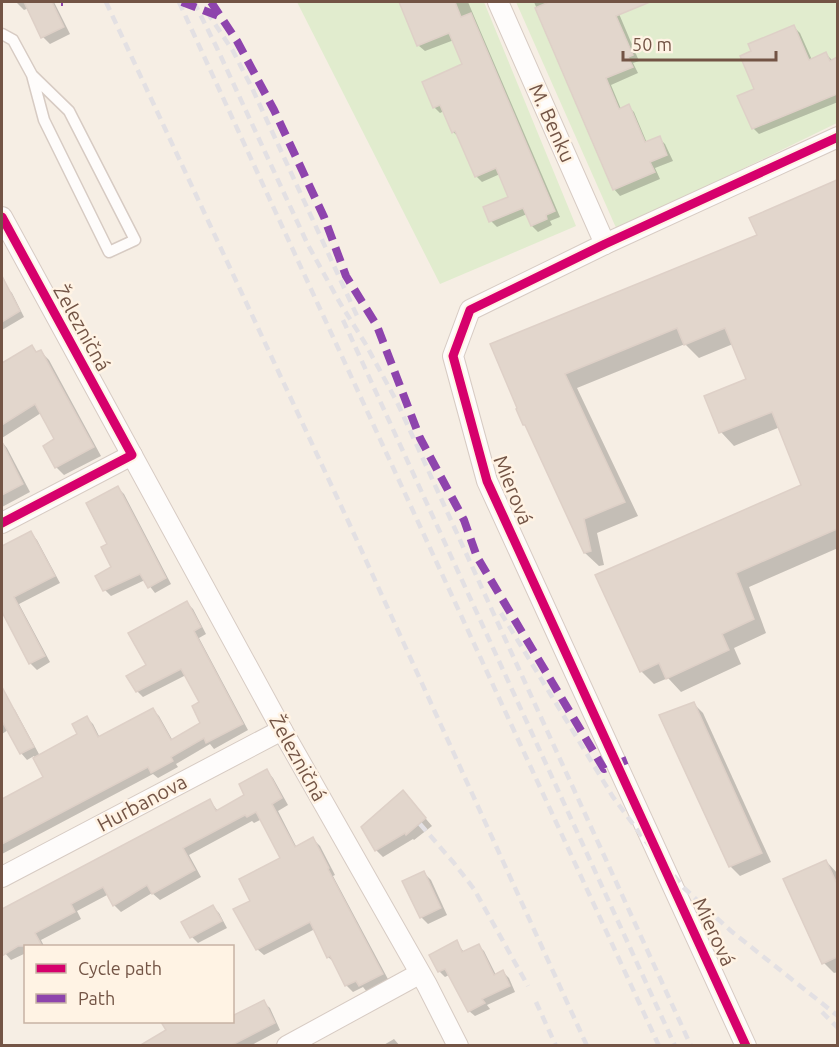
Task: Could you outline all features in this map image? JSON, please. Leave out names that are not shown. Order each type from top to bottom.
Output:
[{"type":"street","name":"M. Benku","points":[[498,2],[605,244]]},
{"type":"street","name":"Mierová","points":[[746,1046],[487,481],[453,356],[470,310],[605,244],[837,137]]},
{"type":"street","name":"Železničná","points":[[2,217],[458,1046]]},
{"type":"street","points":[[2,523],[132,456]]},
{"type":"street","name":"Hurbanova","points":[[2,877],[282,729]]},
{"type":"street","points":[[287,1046],[419,974]]},
{"type":"lane","points":[[2,34],[13,40],[32,75],[44,120],[110,252],[135,240],[69,111],[32,75]]},
{"type":"green space","points":[[297,2],[484,2],[576,226],[440,284]]},
{"type":"green space","points":[[516,2],[837,2],[837,123],[617,230]]},
{"type":"building","points":[[24,2],[52,2],[64,27],[41,38]]},
{"type":"building","points":[[399,2],[455,2],[461,17],[471,13],[555,211],[546,215],[547,219],[531,226],[523,208],[489,222],[483,207],[508,197],[496,168],[475,177],[455,131],[452,133],[440,105],[433,108],[422,82],[462,64],[449,33],[417,46]]},
{"type":"building","points":[[549,2],[650,2],[616,16],[633,55],[628,57],[633,67],[606,78],[619,109],[629,104],[645,142],[660,136],[667,155],[650,162],[655,172],[613,190],[535,8]]},
{"type":"building","points":[[794,25],[809,60],[826,52],[830,61],[837,57],[837,94],[752,129],[737,96],[754,89],[740,56],[751,51],[748,44]]},
{"type":"building","points":[[837,180],[837,529],[736,573],[754,619],[722,634],[729,650],[666,679],[659,663],[640,672],[595,575],[801,485],[772,412],[719,433],[704,396],[746,379],[725,328],[684,345],[677,328],[565,374],[625,502],[584,519],[591,551],[584,553],[525,425],[523,425],[490,344],[757,235],[749,218]]},
{"type":"building","points":[[2,276],[20,311],[2,322]]},
{"type":"building","points":[[32,345],[36,352],[41,350],[94,447],[55,468],[43,446],[54,439],[35,404],[2,425],[2,363]]},
{"type":"building","points":[[2,442],[23,484],[2,495]]},
{"type":"building","points":[[118,486],[166,578],[148,588],[140,574],[103,591],[95,576],[111,567],[101,547],[107,544],[86,503]]},
{"type":"building","points":[[31,531],[55,576],[14,597],[45,656],[29,664],[2,612],[2,546]]},
{"type":"building","points":[[187,601],[201,627],[194,631],[243,724],[206,743],[204,738],[171,757],[173,761],[151,773],[148,767],[2,844],[2,799],[43,777],[33,758],[77,734],[72,724],[87,716],[98,737],[153,708],[171,740],[200,723],[192,706],[199,702],[181,669],[136,692],[126,676],[146,665],[128,633]]},
{"type":"building","points":[[2,687],[34,747],[20,754],[2,721]]},
{"type":"building","points":[[694,702],[762,853],[729,867],[659,715]]},
{"type":"building","points":[[267,769],[282,798],[272,804],[295,847],[313,837],[383,974],[359,986],[356,981],[345,986],[330,956],[327,958],[310,922],[256,950],[233,909],[250,901],[239,879],[280,858],[256,812],[247,817],[245,815],[183,848],[195,870],[152,894],[147,885],[113,906],[103,887],[71,904],[75,912],[35,933],[41,945],[18,946],[2,956],[2,909],[210,799],[216,811],[244,795],[239,784]]},
{"type":"building","points":[[403,790],[426,818],[406,835],[405,833],[375,851],[361,827]]},
{"type":"building","points":[[826,860],[837,884],[837,957],[822,964],[783,879]]},
{"type":"building","points":[[424,871],[441,908],[420,918],[402,881]]},
{"type":"building","points":[[213,905],[222,921],[190,938],[181,922]]},
{"type":"building","points":[[457,940],[462,952],[479,944],[494,975],[503,970],[510,986],[482,999],[485,1003],[468,1012],[445,969],[438,972],[429,955]]},
{"type":"building","points":[[264,1000],[275,1023],[230,1046],[139,1046],[166,1030],[162,1023],[234,1023],[234,1015]]},
{"type":"railway","points":[[106,2],[349,523],[587,1046]]},
{"type":"railway","points":[[179,2],[659,1046]]},
{"type":"railway","points":[[194,2],[308,245],[397,402],[691,1046]]},
{"type":"railway","points":[[207,12],[233,51],[252,88],[358,318]]},
{"type":"railway","points":[[343,320],[675,1046]]},
{"type":"railway","points":[[501,613],[613,797],[684,888],[731,931],[838,1016]]},
{"type":"railway","points":[[420,824],[474,889],[528,986]]},
{"type":"railway","points":[[536,1002],[556,1046]]},
{"type":"railway","points":[[822,1012],[838,1028]]},
{"type":"marked path","points":[[182,2],[221,17]]},
{"type":"marked path","points":[[211,2],[237,41],[274,110],[324,217],[346,276],[377,326],[420,438],[464,520],[477,557],[604,769],[627,760]]},
{"type":"cycle path","points":[[746,1046],[487,481],[453,356],[470,310],[605,244],[838,137]]},
{"type":"cycle path","points":[[2,217],[132,455],[2,523]]}]
